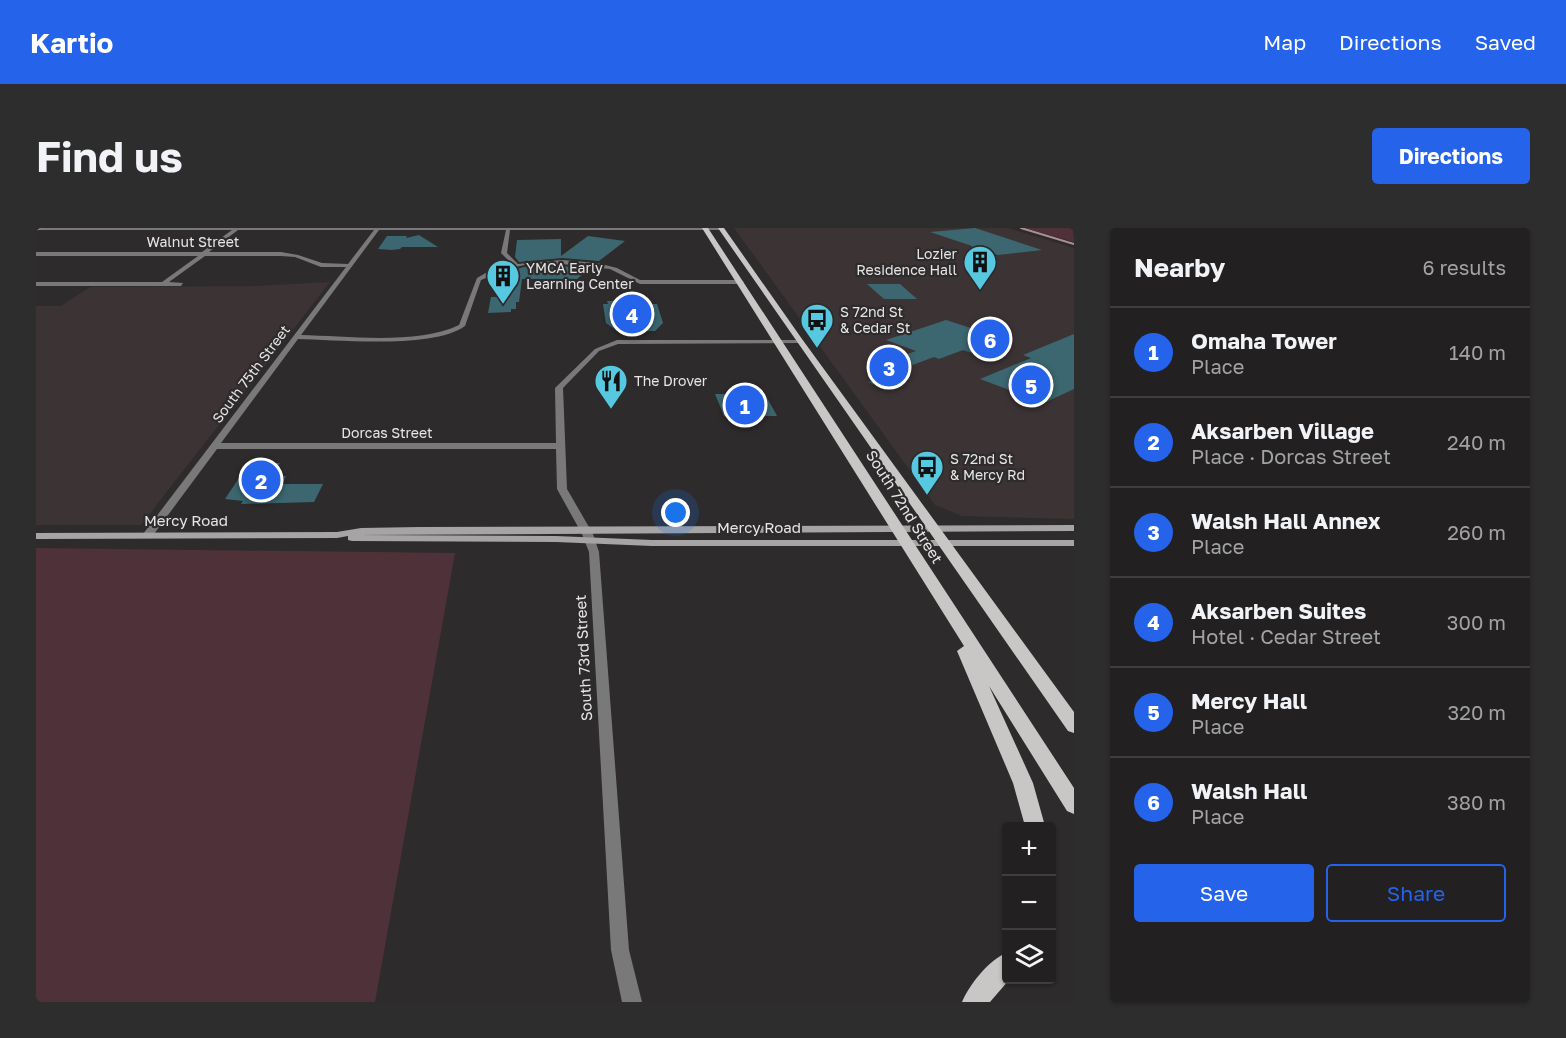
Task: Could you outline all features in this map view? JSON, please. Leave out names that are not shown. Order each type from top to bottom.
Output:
[{"type":"main road","name":"South 72nd Street","points":[[705,229],[1074,805]]},
{"type":"main road","name":"South 72nd Street","points":[[722,229],[799,341],[1074,726]]},
{"type":"main road","name":"Mercy Road","points":[[589,535],[652,543],[901,536],[934,529],[1074,528]]},
{"type":"main road","name":"Mercy Road","points":[[36,536],[337,535],[368,539],[589,535],[901,536],[943,543],[1074,543]]},
{"type":"main road","points":[[949,612],[1023,783],[1034,822]]},
{"type":"main road","points":[[974,1002],[1002,970]]},
{"type":"street","points":[[38,229],[722,229]]},
{"type":"street","name":"South 75th Street","points":[[147,536],[377,229]]},
{"type":"street","points":[[163,284],[237,230]]},
{"type":"street","points":[[508,230],[504,253],[516,266]]},
{"type":"street","name":"Walnut Street","points":[[36,254],[285,254],[321,265],[349,266]]},
{"type":"street","points":[[296,337],[425,337],[449,333],[462,326],[479,279],[494,271],[516,266],[555,263],[592,264],[616,270],[640,282],[741,282]]},
{"type":"street","points":[[36,284],[181,284]]},
{"type":"street","name":"South 73rd Street","points":[[632,1002],[620,950],[598,601],[589,535],[568,503],[562,489],[559,388],[597,350],[611,344],[631,341],[778,341]]},
{"type":"street","points":[[778,341],[799,341]]},
{"type":"street","name":"Dorcas Street","points":[[214,446],[560,446]]},
{"type":"shaded area","points":[[734,228],[1008,228],[1074,248],[1074,519],[962,516],[935,505]]},
{"type":"shaded area","points":[[1025,228],[1073,228],[1074,242]]},
{"type":"shaded area","points":[[330,282],[141,525],[36,525],[36,306],[61,306],[90,287],[256,286]]},
{"type":"shaded area","points":[[36,548],[455,553],[375,1002],[36,1002]]},
{"type":"building","points":[[975,228],[1042,250],[998,255],[984,250],[971,250],[972,246],[930,232]]},
{"type":"building","points":[[419,235],[438,247],[378,249],[387,236],[407,236],[406,238]]},
{"type":"building","points":[[588,236],[625,241],[599,261],[562,258],[519,262],[515,257],[517,240],[561,239],[561,256]]},
{"type":"building","points":[[562,266],[589,269],[577,279],[522,279],[516,309],[511,309],[511,312],[488,313],[491,297],[502,297],[505,275],[512,275],[513,270],[524,267]]},
{"type":"building","points":[[867,284],[900,284],[917,299],[884,299]]},
{"type":"building","points":[[607,301],[651,301],[652,304],[657,304],[663,323],[655,331],[617,331],[606,323],[603,304],[608,304]]},
{"type":"building","points":[[946,320],[1008,340],[972,353],[963,350],[939,359],[934,357],[883,376],[866,369],[916,351],[886,340]]},
{"type":"building","points":[[1074,334],[1074,389],[1044,403],[980,379],[1031,358],[1023,355]]},
{"type":"building","points":[[883,376],[900,383],[885,389],[868,382]]},
{"type":"building","points":[[715,394],[765,394],[777,416],[724,416]]},
{"type":"building","points":[[249,463],[280,463],[272,476],[286,476],[282,484],[323,484],[314,502],[241,504],[243,501],[225,499]]},
{"type":"waterway","points":[[1021,228],[1074,244]]},
{"type":"place","name":"Lozier Residence Hall","points":[[980,291]]},
{"type":"place","name":"YMCA Early Learning Center","points":[[503,305]]},
{"type":"place","name":"Aksarben Suites","points":[[632,314]]},
{"type":"place","name":"Walsh Hall","points":[[990,339]]},
{"type":"place","name":"S 72nd St & Cedar St","points":[[817,349]]},
{"type":"place","name":"Walsh Hall Annex","points":[[889,367]]},
{"type":"place","name":"Mercy Hall","points":[[1031,385]]},
{"type":"place","name":"Omaha Tower","points":[[745,405]]},
{"type":"place","name":"The Drover","points":[[611,410]]},
{"type":"place","name":"Aksarben Village","points":[[261,480]]},
{"type":"place","name":"S 72nd St & Mercy Rd","points":[[927,496]]}]
